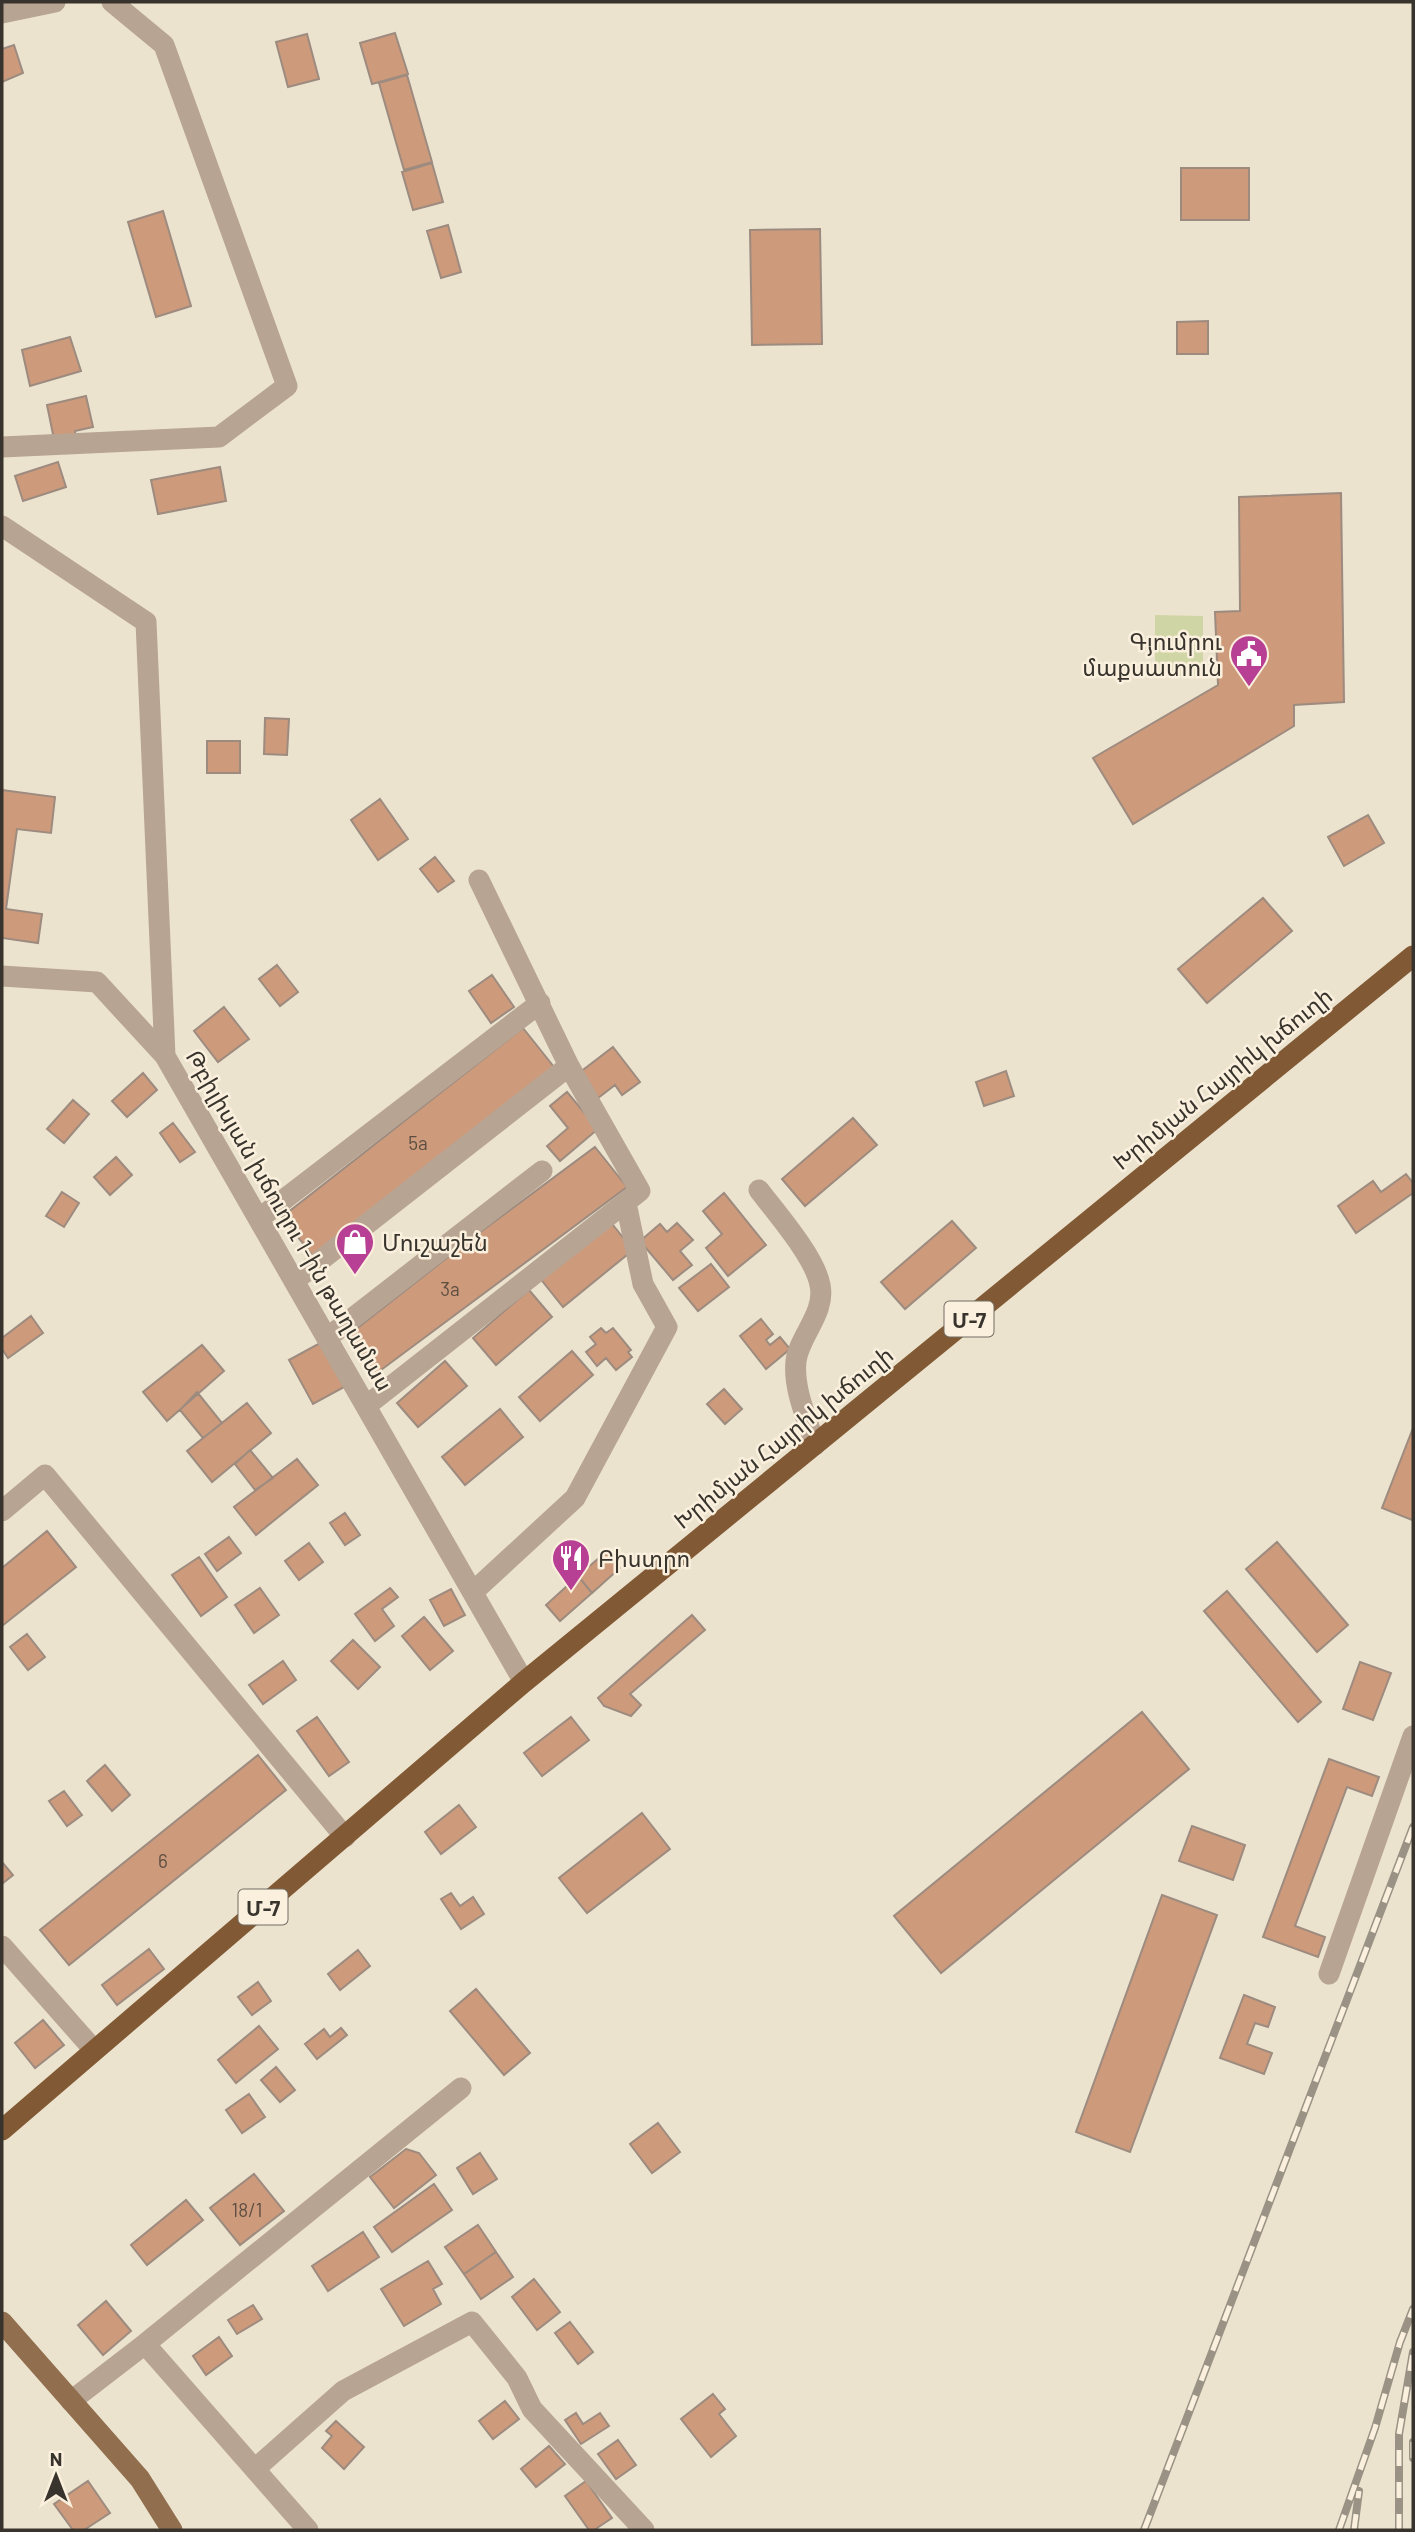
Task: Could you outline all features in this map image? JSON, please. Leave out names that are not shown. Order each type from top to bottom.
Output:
[{"type":"highway","name":"Խրիմյան Հայրիկ խճուղի","points":[[2,2130],[524,1682],[1413,956]]},
{"type":"main road","points":[[2,2322],[140,2479],[172,2530]]},
{"type":"street","points":[[2,13],[55,2]]},
{"type":"street","points":[[2,447],[219,437],[287,386],[164,45],[112,2]]},
{"type":"street","name":"Թբիլիսյան խճուղու 1-ին թաղամաս","points":[[2,526],[146,622],[165,1056],[524,1682]]},
{"type":"street","points":[[366,1406],[640,1191],[569,1066],[479,880]]},
{"type":"street","points":[[2,976],[97,982],[165,1056]]},
{"type":"street","points":[[260,1218],[540,1003]]},
{"type":"street","points":[[294,1281],[569,1066]]},
{"type":"street","points":[[327,1338],[542,1171]]},
{"type":"street","points":[[759,1190],[809,1259],[821,1286],[818,1308],[797,1358],[796,1369],[796,1380],[815,1445]]},
{"type":"street","points":[[473,1592],[575,1498],[667,1327],[643,1284],[626,1203]]},
{"type":"street","points":[[2,1510],[45,1475],[345,1837]]},
{"type":"street","points":[[1328,1974],[1413,1736]]},
{"type":"street","points":[[2,1946],[94,2050]]},
{"type":"street","points":[[71,2401],[461,2088]]},
{"type":"street","points":[[255,2469],[343,2391],[472,2322],[517,2378],[532,2409],[643,2530]]},
{"type":"street","points":[[145,2344],[308,2530]]},
{"type":"green space","points":[[1155,615],[1203,616],[1203,676],[1155,676]]},
{"type":"building","points":[[395,33],[408,74],[372,84],[360,43]]},
{"type":"building","points":[[307,34],[319,79],[288,87],[276,42]]},
{"type":"building","points":[[14,45],[23,73],[2,82],[2,49]]},
{"type":"building","points":[[407,75],[432,162],[404,170],[379,83]]},
{"type":"building","points":[[432,163],[443,202],[413,210],[402,172]]},
{"type":"building","points":[[1181,168],[1249,168],[1249,220],[1181,220]]},
{"type":"building","points":[[163,211],[191,306],[156,317],[128,222]]},
{"type":"building","points":[[448,225],[461,272],[441,278],[427,231]]},
{"type":"building","points":[[820,229],[822,344],[752,345],[750,230]]},
{"type":"building","points":[[1208,321],[1208,354],[1177,354],[1177,322]]},
{"type":"building","points":[[70,337],[81,371],[30,386],[22,350]]},
{"type":"building","points":[[86,396],[93,427],[75,431],[76,439],[55,444],[47,405]]},
{"type":"building","points":[[58,462],[66,487],[23,501],[15,476]]},
{"type":"building","points":[[220,467],[226,501],[158,514],[151,480]]},
{"type":"building","points":[[1341,493],[1344,702],[1294,705],[1294,726],[1133,824],[1093,758],[1218,685],[1215,612],[1240,611],[1239,497]]},
{"type":"building","points":[[265,718],[289,719],[287,755],[264,754]]},
{"type":"building","points":[[207,741],[240,741],[240,773],[207,773]]},
{"type":"building","points":[[2,790],[55,797],[51,833],[17,829],[6,909],[42,914],[38,943],[2,938]]},
{"type":"building","points":[[380,799],[408,839],[378,860],[351,820]]},
{"type":"building","points":[[1368,815],[1384,843],[1344,866],[1328,837]]},
{"type":"building","points":[[435,857],[454,881],[438,892],[420,869]]},
{"type":"building","points":[[1263,898],[1292,931],[1207,1003],[1178,969]]},
{"type":"building","points":[[277,965],[298,992],[280,1006],[259,979]]},
{"type":"building","points":[[492,975],[514,1007],[491,1023],[469,991]]},
{"type":"building","points":[[224,1007],[249,1039],[218,1062],[194,1031]]},
{"type":"building","points":[[523,1028],[554,1067],[313,1256],[282,1217]]},
{"type":"building","points":[[613,1047],[640,1082],[622,1095],[615,1085],[598,1098],[579,1073]]},
{"type":"building","points":[[1006,1071],[1014,1096],[984,1106],[976,1082]]},
{"type":"building","points":[[143,1073],[157,1090],[127,1117],[112,1101]]},
{"type":"building","points":[[567,1092],[598,1129],[560,1161],[547,1146],[568,1128],[550,1106]]},
{"type":"building","points":[[73,1100],[89,1114],[64,1143],[47,1129]]},
{"type":"building","points":[[853,1118],[877,1145],[805,1206],[782,1179]]},
{"type":"building","points":[[173,1123],[195,1152],[180,1162],[160,1133]]},
{"type":"building","points":[[595,1147],[627,1187],[377,1373],[346,1337]]},
{"type":"building","points":[[116,1157],[132,1175],[110,1195],[94,1177]]},
{"type":"building","points":[[1406,1174],[1413,1183],[1413,1193],[1356,1233],[1338,1206],[1373,1181],[1381,1192]]},
{"type":"building","points":[[62,1192],[79,1203],[64,1227],[46,1216]]},
{"type":"building","points":[[724,1193],[766,1245],[728,1276],[706,1248],[722,1234],[703,1211]]},
{"type":"building","points":[[609,1220],[633,1250],[563,1307],[539,1277]]},
{"type":"building","points":[[952,1221],[976,1248],[905,1309],[881,1282]]},
{"type":"building","points":[[677,1223],[693,1240],[680,1251],[692,1265],[673,1280],[640,1241],[660,1224],[667,1232]]},
{"type":"building","points":[[711,1264],[729,1287],[698,1311],[679,1288]]},
{"type":"building","points":[[529,1290],[552,1317],[496,1365],[473,1338]]},
{"type":"building","points":[[31,1316],[43,1333],[8,1358],[2,1349],[2,1338]]},
{"type":"building","points":[[761,1319],[773,1334],[766,1340],[770,1345],[780,1337],[790,1349],[766,1369],[740,1336]]},
{"type":"building","points":[[601,1328],[606,1333],[613,1328],[631,1350],[628,1352],[632,1357],[616,1370],[606,1358],[597,1366],[586,1352],[596,1344],[590,1337]]},
{"type":"building","points":[[320,1343],[344,1387],[313,1404],[289,1360]]},
{"type":"building","points":[[202,1345],[224,1371],[167,1421],[143,1392]]},
{"type":"building","points":[[572,1351],[593,1375],[540,1421],[519,1397]]},
{"type":"building","points":[[445,1361],[467,1386],[418,1427],[397,1403]]},
{"type":"building","points":[[724,1389],[742,1409],[725,1424],[707,1404]]},
{"type":"building","points":[[197,1392],[222,1423],[203,1438],[180,1410]]},
{"type":"building","points":[[247,1403],[271,1433],[212,1482],[187,1451]]},
{"type":"building","points":[[500,1409],[523,1437],[465,1485],[442,1457]]},
{"type":"building","points":[[1413,1428],[1413,1517],[1412,1520],[1382,1508]]},
{"type":"building","points":[[250,1450],[273,1478],[255,1490],[235,1464]]},
{"type":"building","points":[[297,1459],[318,1485],[256,1535],[234,1507]]},
{"type":"building","points":[[345,1513],[360,1535],[345,1545],[330,1523]]},
{"type":"building","points":[[47,1531],[76,1567],[2,1626],[2,1568]]},
{"type":"building","points":[[229,1537],[241,1553],[217,1571],[205,1554]]},
{"type":"building","points":[[1277,1542],[1348,1625],[1317,1652],[1246,1569]]},
{"type":"building","points":[[309,1543],[323,1562],[299,1580],[285,1561]]},
{"type":"building","points":[[606,1552],[620,1568],[592,1593],[578,1576]]},
{"type":"building","points":[[199,1557],[227,1597],[201,1616],[172,1575]]},
{"type":"building","points":[[578,1576],[592,1593],[560,1621],[546,1605]]},
{"type":"building","points":[[260,1588],[279,1615],[254,1633],[235,1605]]},
{"type":"building","points":[[390,1588],[398,1597],[382,1609],[394,1626],[375,1641],[355,1614]]},
{"type":"building","points":[[451,1589],[465,1615],[444,1626],[430,1600]]},
{"type":"building","points":[[1227,1591],[1321,1702],[1298,1722],[1204,1611]]},
{"type":"building","points":[[692,1615],[705,1630],[630,1694],[641,1705],[631,1716],[604,1706],[598,1698]]},
{"type":"building","points":[[424,1617],[453,1651],[430,1670],[402,1636]]},
{"type":"building","points":[[27,1634],[45,1657],[28,1670],[10,1647]]},
{"type":"building","points":[[353,1640],[380,1667],[358,1689],[331,1661]]},
{"type":"building","points":[[283,1661],[296,1680],[263,1704],[249,1685]]},
{"type":"building","points":[[1360,1662],[1391,1673],[1373,1720],[1343,1709]]},
{"type":"building","points":[[1142,1712],[1189,1769],[941,1973],[894,1916]]},
{"type":"building","points":[[317,1717],[349,1762],[329,1776],[297,1731]]},
{"type":"building","points":[[571,1717],[589,1740],[542,1776],[524,1753]]},
{"type":"building","points":[[258,1755],[286,1790],[69,1965],[40,1930]]},
{"type":"building","points":[[1329,1759],[1379,1777],[1372,1796],[1347,1787],[1295,1926],[1325,1937],[1318,1957],[1263,1937]]},
{"type":"building","points":[[105,1765],[130,1795],[112,1811],[87,1781]]},
{"type":"building","points":[[64,1791],[82,1815],[67,1826],[49,1801]]},
{"type":"building","points":[[459,1805],[476,1827],[441,1854],[425,1832]]},
{"type":"building","points":[[642,1813],[670,1849],[587,1913],[559,1878]]},
{"type":"building","points":[[1192,1826],[1245,1845],[1233,1880],[1179,1861]]},
{"type":"building","points":[[2,1862],[13,1875],[2,1884]]},
{"type":"building","points":[[451,1893],[460,1906],[473,1897],[484,1914],[461,1929],[441,1899]]},
{"type":"building","points":[[1162,1895],[1217,1915],[1130,2152],[1076,2132]]},
{"type":"building","points":[[149,1949],[164,1969],[117,2005],[102,1985]]},
{"type":"building","points":[[358,1950],[370,1966],[340,1990],[328,1974]]},
{"type":"building","points":[[258,1982],[271,2001],[252,2015],[238,1997]]},
{"type":"building","points":[[476,1989],[530,2053],[504,2075],[450,2011]]},
{"type":"building","points":[[1244,1995],[1275,2007],[1268,2027],[1255,2023],[1247,2044],[1272,2053],[1264,2074],[1220,2058]]},
{"type":"building","points":[[43,2020],[64,2045],[35,2068],[15,2043]]},
{"type":"building","points":[[259,2026],[278,2049],[236,2083],[218,2060]]},
{"type":"building","points":[[341,2028],[347,2035],[317,2059],[305,2044],[324,2029],[330,2037]]},
{"type":"building","points":[[276,2067],[295,2090],[280,2102],[261,2080]]},
{"type":"building","points":[[249,2094],[265,2117],[242,2133],[226,2110]]},
{"type":"building","points":[[658,2123],[680,2152],[652,2173],[630,2144]]},
{"type":"building","points":[[406,2149],[419,2153],[436,2175],[394,2208],[370,2177]]},
{"type":"building","points":[[480,2153],[497,2179],[473,2194],[457,2168]]},
{"type":"building","points":[[254,2174],[284,2211],[240,2245],[210,2208]]},
{"type":"building","points":[[434,2184],[452,2210],[392,2252],[374,2227]]},
{"type":"building","points":[[186,2200],[203,2220],[147,2265],[131,2245]]},
{"type":"building","points":[[478,2225],[496,2252],[464,2274],[445,2247]]},
{"type":"building","points":[[363,2232],[379,2257],[328,2291],[312,2266]]},
{"type":"building","points":[[496,2252],[513,2277],[481,2299],[464,2274]]},
{"type":"building","points":[[428,2261],[442,2284],[433,2289],[441,2304],[404,2326],[381,2289]]},
{"type":"building","points":[[534,2279],[560,2312],[537,2330],[512,2297]]},
{"type":"building","points":[[106,2301],[131,2331],[103,2355],[78,2325]]},
{"type":"building","points":[[253,2305],[262,2319],[237,2334],[228,2320]]},
{"type":"building","points":[[570,2322],[593,2352],[578,2364],[555,2333]]},
{"type":"building","points":[[219,2337],[232,2356],[206,2375],[193,2356]]},
{"type":"building","points":[[713,2394],[725,2409],[719,2414],[736,2436],[711,2457],[681,2419]]},
{"type":"building","points":[[505,2401],[519,2419],[493,2439],[479,2421]]},
{"type":"building","points":[[576,2413],[583,2424],[600,2413],[609,2426],[581,2444],[565,2420]]},
{"type":"building","points":[[336,2421],[364,2447],[344,2469],[322,2448],[332,2436],[326,2431]]},
{"type":"building","points":[[618,2440],[636,2465],[616,2479],[598,2454]]},
{"type":"building","points":[[549,2446],[565,2464],[536,2487],[521,2469]]},
{"type":"building","points":[[88,2481],[110,2513],[84,2530],[73,2530],[54,2504]]},
{"type":"building","points":[[586,2481],[612,2518],[594,2530],[589,2530],[565,2496]]},
{"type":"railway","points":[[1144,2530],[1413,1827]]},
{"type":"railway","points":[[1339,2530],[1413,2309]]},
{"type":"railway","points":[[1399,2530],[1399,2434],[1413,2352]]},
{"type":"railway","points":[[1413,2442],[1413,2458]]},
{"type":"railway","points":[[1354,2530],[1359,2491]]},
{"type":"place","name":"Գյումրու մաքսատուն","points":[[1249,688]]},
{"type":"place","name":"Մուշաշեն","points":[[355,1276]]},
{"type":"place","name":"Բիստրո","points":[[571,1592]]}]
